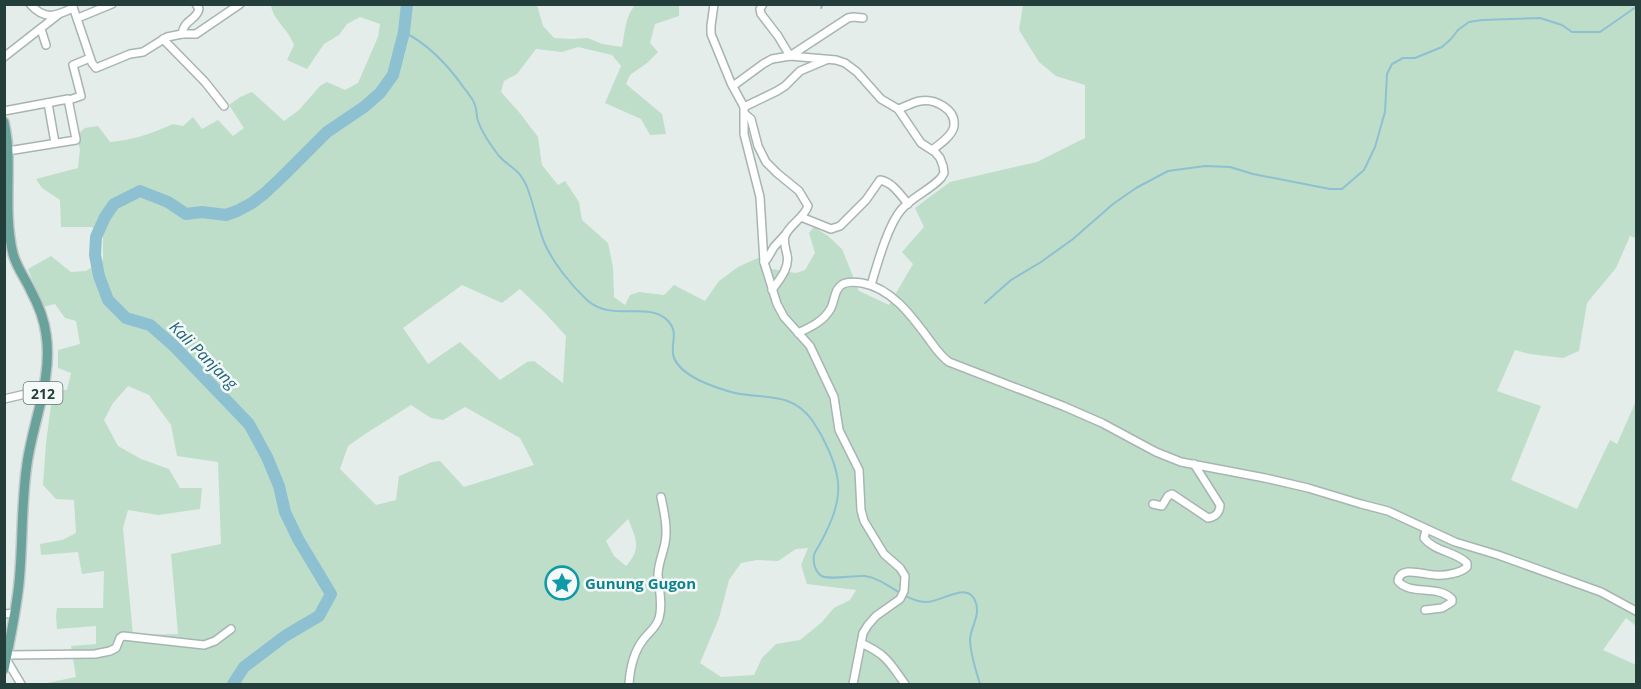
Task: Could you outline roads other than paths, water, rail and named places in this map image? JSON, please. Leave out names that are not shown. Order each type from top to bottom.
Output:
[{"type":"main road","name":"212","points":[[4,122],[8,151],[6,215],[14,256],[39,308],[46,333],[47,361],[44,390],[32,434],[27,465],[19,582],[10,614],[6,661]]},
{"type":"street","points":[[30,4],[42,14],[52,16],[73,6],[90,58],[94,67],[99,68],[130,54],[143,52],[163,39],[200,32],[240,4]]},
{"type":"street","points":[[78,18],[112,4]]},
{"type":"street","points":[[182,34],[185,23],[198,14],[199,9],[196,4]]},
{"type":"street","points":[[714,4],[711,34],[733,86],[751,119],[758,146],[766,162],[799,191],[808,207],[764,262]]},
{"type":"street","points":[[763,4],[760,9],[761,14],[790,56]]},
{"type":"street","points":[[4,57],[58,14]]},
{"type":"street","points":[[790,56],[848,18],[863,18]]},
{"type":"street","points":[[41,29],[46,45]]},
{"type":"street","points":[[163,39],[205,82],[224,106]]},
{"type":"street","points":[[733,86],[772,59],[790,56],[836,60],[852,67],[881,99],[898,110],[921,143],[940,158],[944,173],[939,181],[908,204],[894,221],[871,285]]},
{"type":"street","points":[[4,111],[81,96],[73,65],[90,58]]},
{"type":"street","points":[[745,110],[777,92],[800,71],[828,59]]},
{"type":"street","points":[[8,151],[76,140],[69,100]]},
{"type":"street","points":[[898,110],[924,100],[940,104],[948,111],[953,122],[953,129],[932,150]]},
{"type":"street","points":[[48,103],[55,143]]},
{"type":"street","points":[[745,110],[745,140],[760,197],[764,262],[772,290],[784,317],[810,346],[828,384],[835,403],[839,430],[860,470],[860,501],[863,518],[886,557],[902,571],[906,582],[903,594],[897,602],[876,616],[864,633],[854,684]]},
{"type":"street","points":[[801,217],[831,229],[836,228],[866,200],[879,180],[886,181],[908,204]]},
{"type":"street","points":[[772,290],[787,265],[785,235]]},
{"type":"street","points":[[798,333],[814,326],[823,318],[830,309],[835,293],[844,284],[852,282],[871,285],[884,291],[895,300],[945,359],[1102,423],[1169,458],[1308,488],[1388,511],[1455,542],[1593,589],[1636,611]]},
{"type":"street","points":[[4,399],[44,390]]},
{"type":"street","points":[[1153,504],[1162,506],[1172,494],[1208,518],[1216,515],[1220,510],[1220,505],[1194,464]]},
{"type":"street","points":[[629,684],[634,653],[660,617],[658,573],[666,543],[666,525],[661,497]]},
{"type":"street","points":[[1425,610],[1447,606],[1452,599],[1442,592],[1405,587],[1398,581],[1399,575],[1418,572],[1437,575],[1463,572],[1467,567],[1463,559],[1426,541],[1424,538],[1426,530]]},
{"type":"street","points":[[21,684],[6,661],[110,651],[116,648],[123,636],[204,645],[231,629]]},
{"type":"street","points":[[861,643],[884,655],[905,684]]},
{"type":"waterway","name":"Kali Panjang","points":[[233,684],[244,667],[285,636],[319,616],[331,594],[298,539],[285,512],[279,486],[267,457],[249,424],[174,346],[150,325],[126,318],[108,300],[99,276],[95,255],[96,237],[114,204],[140,191],[168,202],[186,214],[202,212],[226,215],[252,203],[327,132],[380,93],[393,75],[404,32],[407,4]]},
{"type":"waterway","points":[[821,8],[823,4]]},
{"type":"waterway","points":[[985,303],[1011,280],[1073,239],[1113,204],[1136,188],[1168,171],[1205,166],[1230,167],[1253,174],[1330,189],[1342,189],[1364,170],[1375,147],[1385,112],[1387,74],[1392,64],[1403,58],[1415,58],[1442,47],[1469,22],[1540,18],[1562,25],[1572,32],[1600,32],[1636,7]]},
{"type":"waterway","points":[[404,32],[437,56],[470,96],[487,139],[499,156],[518,172],[524,181],[544,242],[552,258],[587,300],[607,310],[658,314],[666,319],[673,329],[674,358],[678,365],[691,376],[731,392],[785,400],[794,404],[812,420],[835,466],[838,482],[838,498],[834,513],[814,555],[815,566],[820,575],[828,578],[860,576],[873,578],[919,601],[934,601],[962,592],[973,596],[977,612],[970,644],[980,684]]},
{"type":"place","name":"Gunung Gugon","points":[[562,583]]}]
